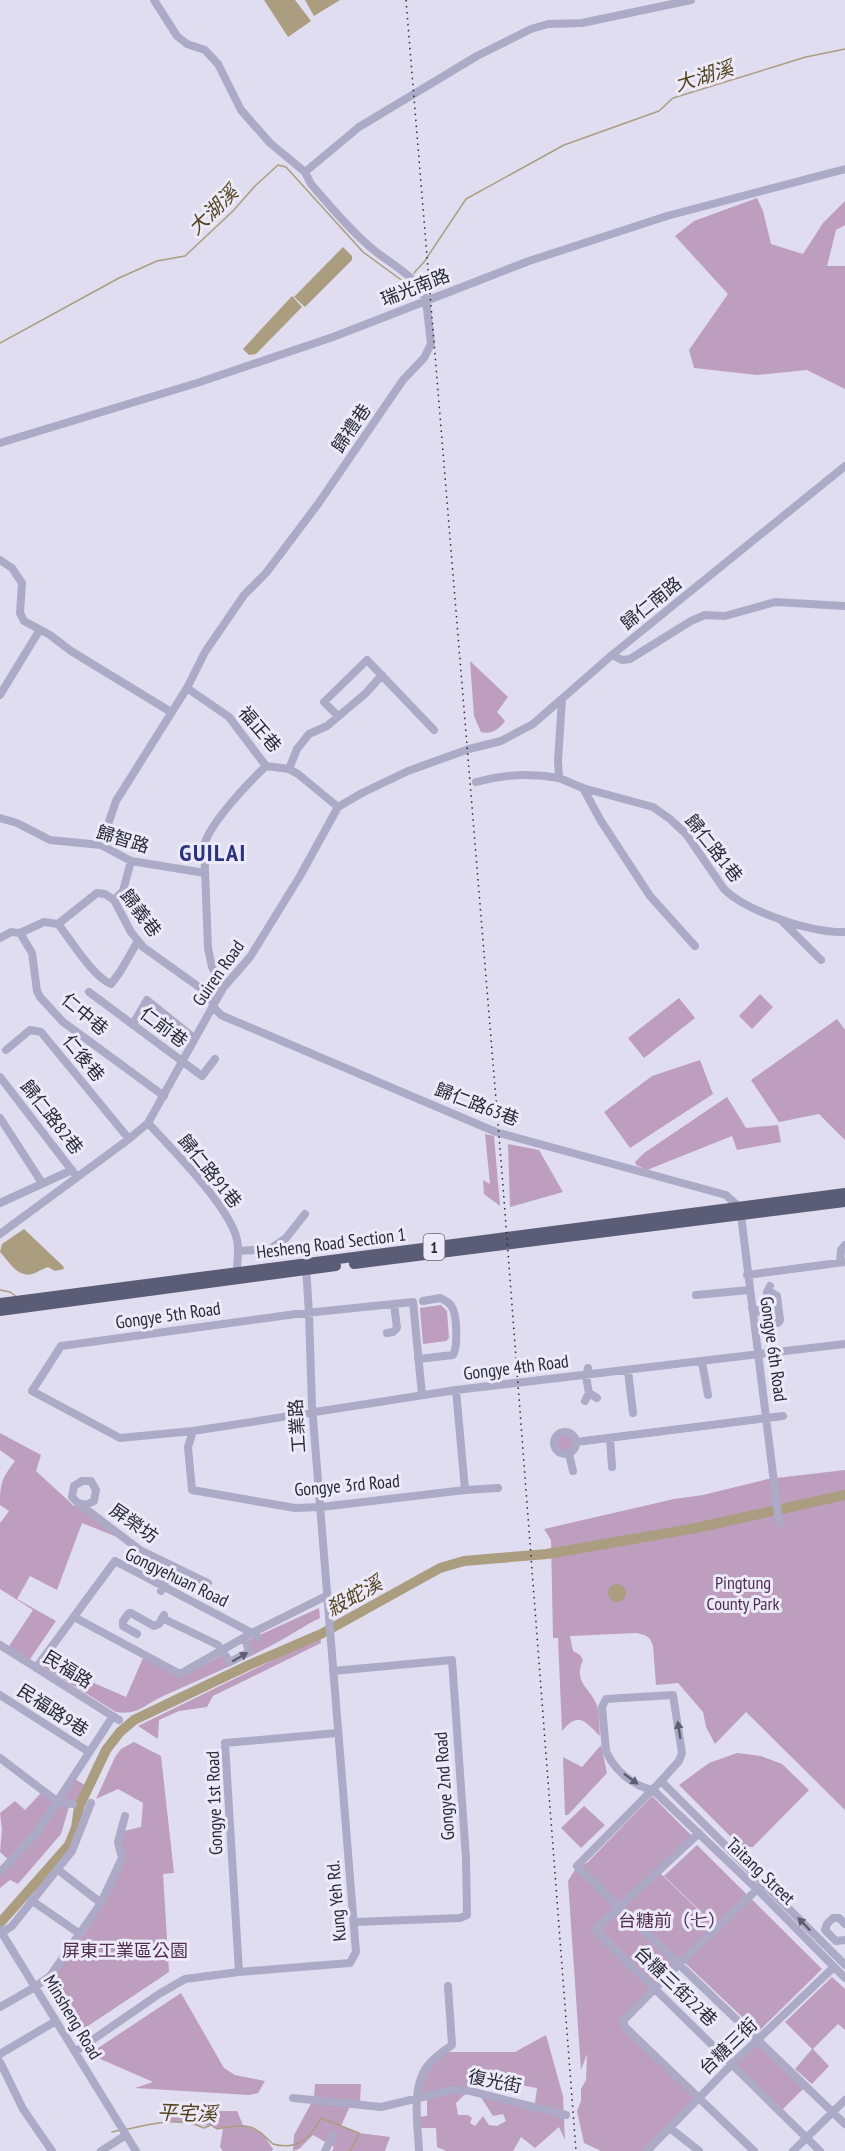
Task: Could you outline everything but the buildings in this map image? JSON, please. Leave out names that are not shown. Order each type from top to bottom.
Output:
[{"type":"main road","name":"Hesheng Road Section 1","points":[[0,1311],[21,1304],[740,1211],[845,1193]]},
{"type":"main road","name":"Hesheng Road Section 1","points":[[740,1211],[845,1202]]},
{"type":"main road","name":"Hesheng Road Section 1","points":[[0,1302],[21,1304]]},
{"type":"street","name":"歸禮巷","points":[[100,845],[116,801],[187,688],[205,652],[244,595],[266,573],[318,504],[403,380],[424,358],[431,344],[426,300],[410,276],[369,246],[323,198],[311,184],[305,172],[263,135],[238,104],[218,64],[205,50],[187,44],[177,36],[154,0]]},
{"type":"street","points":[[305,172],[359,127],[477,56],[531,29],[548,24],[582,22],[691,0]]},
{"type":"street","name":"瑞光南路","points":[[0,443],[197,383],[333,337],[529,261],[667,216],[845,169]]},
{"type":"street","name":"歸仁南路","points":[[338,807],[408,771],[469,749],[501,741],[518,733],[845,466]]},
{"type":"street","points":[[0,560],[12,568],[21,583],[21,617],[24,621],[39,631],[51,635],[71,651],[171,712]]},
{"type":"street","points":[[612,655],[622,660],[630,659],[690,621],[705,615],[725,616],[775,602],[845,606]]},
{"type":"street","points":[[0,695],[39,631]]},
{"type":"street","points":[[338,716],[324,702],[368,660],[434,730]]},
{"type":"street","points":[[289,769],[297,749],[309,734],[327,726],[366,693],[382,675]]},
{"type":"street","name":"福正巷","points":[[187,688],[229,717],[266,766],[289,769],[298,774],[338,807]]},
{"type":"street","points":[[559,778],[562,699]]},
{"type":"street","points":[[223,988],[212,967],[208,948],[204,845],[206,837],[253,778],[266,766]]},
{"type":"street","name":"歸仁路1巷","points":[[476,782],[512,774],[543,775],[653,807],[686,834],[731,896],[778,918],[807,927],[845,932]]},
{"type":"street","points":[[583,788],[601,821],[650,896],[695,946]]},
{"type":"street","name":"Guiren Road","points":[[0,1234],[75,1173],[129,1139],[148,1123],[223,988],[250,957],[300,876],[338,807]]},
{"type":"street","name":"歸智路","points":[[0,818],[17,823],[50,840],[100,845],[131,861],[205,873]]},
{"type":"street","points":[[114,900],[123,891],[131,861]]},
{"type":"street","name":"歸義巷","points":[[0,938],[11,932],[20,933],[44,922],[58,924],[97,893],[105,894],[114,900],[131,932],[143,947],[206,992],[213,1005]]},
{"type":"street","points":[[778,918],[821,960]]},
{"type":"street","points":[[58,924],[93,972],[103,981],[111,984],[138,941]]},
{"type":"street","name":"仁中巷","points":[[20,933],[32,953],[37,991],[40,997],[63,1022],[164,1096]]},
{"type":"street","name":"仁前巷","points":[[89,992],[202,1076],[215,1059]]},
{"type":"street","points":[[132,1024],[147,1000],[194,1038]]},
{"type":"street","name":"歸仁路63巷","points":[[213,1005],[215,1011],[223,1016],[490,1130],[726,1195],[740,1211]]},
{"type":"street","name":"仁後巷","points":[[6,1050],[30,1030],[41,1032],[129,1139]]},
{"type":"street","name":"歸仁路82巷","points":[[0,1077],[75,1173]]},
{"type":"street","points":[[0,1118],[42,1184]]},
{"type":"street","name":"歸仁路91巷","points":[[148,1123],[191,1170],[234,1230],[238,1251],[237,1276]]},
{"type":"street","points":[[0,1203],[42,1184],[75,1173]]},
{"type":"street","name":"Gongye 6th Road","points":[[740,1211],[779,1523]]},
{"type":"street","points":[[238,1251],[270,1249],[286,1238],[305,1214]]},
{"type":"street","points":[[747,1275],[843,1262],[841,1250],[845,1245]]},
{"type":"street","name":"工業路","points":[[306,1267],[312,1411],[332,1644]]},
{"type":"street","points":[[752,1308],[765,1314],[771,1325],[767,1292],[770,1286]]},
{"type":"street","points":[[696,1294],[749,1290]]},
{"type":"street","points":[[418,1359],[453,1355],[457,1348],[454,1310],[440,1298],[423,1301]]},
{"type":"street","points":[[387,1333],[398,1328],[394,1304],[413,1302],[422,1395]]},
{"type":"street","name":"Gongye 5th Road","points":[[193,1431],[120,1438],[32,1391],[61,1346],[394,1304]]},
{"type":"street","name":"Gongye 4th Road","points":[[193,1431],[312,1411],[587,1372],[628,1371],[845,1344]]},
{"type":"street","points":[[702,1362],[708,1395]]},
{"type":"street","points":[[628,1371],[633,1413]]},
{"type":"street","points":[[585,1401],[593,1395],[587,1372]]},
{"type":"street","points":[[456,1390],[465,1490]]},
{"type":"street","points":[[576,1442],[783,1416]]},
{"type":"street","name":"Gongye 3rd Road","points":[[193,1431],[188,1447],[192,1490],[295,1508],[498,1488]]},
{"type":"street","points":[[560,1433],[574,1436],[576,1442],[574,1450],[569,1454],[562,1454],[556,1449],[555,1439],[560,1433]]},
{"type":"street","points":[[610,1438],[612,1467]]},
{"type":"street","points":[[569,1454],[573,1471]]},
{"type":"street","name":"屏榮坊","points":[[78,1503],[140,1550],[208,1583]]},
{"type":"street","name":"Gongyehuan Road","points":[[36,1668],[115,1561],[252,1636]]},
{"type":"street","points":[[173,1566],[161,1591],[201,1612]]},
{"type":"street","points":[[74,1617],[180,1674],[328,1595]]},
{"type":"street","points":[[137,1634],[124,1627],[123,1621],[127,1614],[131,1612],[156,1626],[163,1616],[218,1645],[230,1662],[245,1655],[250,1648],[252,1636]]},
{"type":"street","points":[[131,1647],[144,1621]]},
{"type":"street","name":"民福路","points":[[0,1644],[116,1718],[89,1752]]},
{"type":"street","name":"Kung Yeh Rd.","points":[[75,2052],[159,1994],[185,1979],[350,1963],[356,1953],[332,1644]]},
{"type":"street","name":"Gongye 2nd Road","points":[[333,1671],[452,1660],[467,1915],[460,1918],[354,1922]]},
{"type":"street","name":"民福路9巷","points":[[0,1695],[89,1752]]},
{"type":"street","points":[[653,1790],[636,1784],[609,1758],[606,1751],[602,1707],[606,1699],[673,1695],[682,1753],[679,1761],[653,1790],[577,1866],[845,2124]]},
{"type":"street","name":"Gongye 1st Road","points":[[239,1972],[225,1743],[338,1733]]},
{"type":"street","points":[[0,1872],[36,1834],[89,1752]]},
{"type":"street","points":[[0,1758],[58,1802],[73,1804]]},
{"type":"street","name":"Taitang Street","points":[[661,1781],[845,1965]]},
{"type":"street","name":"Taitang Street","points":[[653,1790],[699,1833],[763,1884],[845,1978]]},
{"type":"street","points":[[1,1932],[12,1926],[72,1851],[91,1803]]},
{"type":"street","points":[[0,2007],[50,1976],[101,1903],[122,1858],[118,1842],[125,1816]]},
{"type":"street","name":"台糖三街22巷","points":[[699,1833],[595,1930],[820,2151]]},
{"type":"street","points":[[57,1869],[101,1903]]},
{"type":"street","points":[[754,2151],[625,2027],[623,2021],[763,1884]]},
{"type":"street","points":[[31,1900],[80,1934]]},
{"type":"street","points":[[845,1924],[839,1918],[833,1918],[826,1924],[825,1930],[836,1941],[845,1940]]},
{"type":"street","name":"Minsheng Road","points":[[1,1932],[126,2135]]},
{"type":"street","name":"台糖三街","points":[[647,2151],[732,2064],[834,1967]]},
{"type":"street","points":[[419,2151],[418,2097],[421,2079],[429,2063],[452,2045],[448,1986]]},
{"type":"street","points":[[0,2054],[56,2021]]},
{"type":"street","points":[[0,2062],[2,2074],[52,2151]]},
{"type":"street","name":"復光街","points":[[293,2098],[381,2107],[452,2090],[470,2091],[566,2115]]},
{"type":"street","points":[[793,2151],[845,2100]]},
{"type":"street","points":[[670,2128],[699,2151]]},
{"type":"street","points":[[101,2151],[126,2135],[136,2151]]},
{"type":"street","points":[[325,2151],[333,2135]]},
{"type":"green space","points":[[757,198],[763,211],[771,244],[803,254],[823,223],[845,201],[845,225],[836,230],[827,266],[845,266],[845,389],[807,370],[757,375],[694,368],[689,350],[728,294],[675,236],[694,221]]},
{"type":"green space","points":[[470,661],[508,697],[497,712],[505,721],[492,732],[481,732],[474,716]]},
{"type":"green space","points":[[760,994],[773,1007],[752,1029],[739,1016]]},
{"type":"green space","points":[[679,998],[695,1018],[644,1058],[628,1038]]},
{"type":"green space","points":[[837,1019],[845,1030],[845,1140],[819,1114],[779,1122],[751,1080]]},
{"type":"green space","points":[[700,1060],[713,1094],[630,1148],[604,1112],[652,1076]]},
{"type":"green space","points":[[727,1097],[746,1128],[778,1125],[781,1142],[737,1150],[732,1136],[647,1170],[636,1165],[635,1162],[644,1153]]},
{"type":"green space","points":[[485,1134],[494,1136],[500,1206],[484,1194],[483,1180],[490,1184]]},
{"type":"green space","points":[[508,1144],[539,1150],[563,1192],[510,1207]]},
{"type":"green space","points":[[441,1305],[447,1311],[449,1338],[446,1341],[423,1344],[420,1308]]},
{"type":"green space","points":[[565,1432],[573,1435],[576,1443],[573,1451],[565,1454],[557,1451],[554,1443],[557,1435]]},
{"type":"green space","points":[[0,1433],[41,1455],[36,1471],[74,1506],[78,1503],[127,1541],[82,1523],[57,1590],[30,1576],[17,1599],[56,1621],[28,1662],[7,1649],[33,1610],[0,1589],[0,1523],[9,1511],[0,1505],[1,1491],[3,1481],[15,1461],[0,1450]]},
{"type":"green space","name":"Pingtung County Park","points":[[845,1470],[845,1810],[746,1712],[715,1744],[706,1727],[703,1712],[678,1683],[656,1685],[653,1646],[649,1638],[642,1634],[570,1636],[573,1651],[583,1660],[580,1668],[581,1679],[597,1707],[600,1736],[581,1720],[573,1721],[562,1731],[558,1638],[553,1638],[551,1540],[544,1529],[768,1479]]},
{"type":"green space","points":[[319,1608],[320,1618],[276,1643],[130,1712],[116,1712],[43,1667],[46,1662],[126,1697],[143,1658],[183,1676],[224,1654],[227,1660],[245,1655],[246,1641]]},
{"type":"green space","points":[[320,1637],[321,1643],[213,1696],[207,1707],[179,1711],[159,1720],[158,1739],[138,1726]]},
{"type":"green space","name":"屏東工業區公園","points":[[134,1742],[161,1756],[174,1873],[163,1874],[169,1972],[79,2032],[49,1982],[103,1904],[123,1863],[120,1843],[124,1831],[141,1827],[143,1803],[118,1789],[96,1799],[115,1757],[121,1749]]},
{"type":"green space","points":[[601,1745],[607,1773],[568,1815],[565,1815],[563,1757],[582,1767]]},
{"type":"green space","points":[[737,1753],[761,1756],[782,1764],[809,1790],[753,1847],[741,1847],[679,1785],[709,1763]]},
{"type":"green space","points":[[73,1778],[90,1788],[84,1806],[69,1807],[61,1834],[18,1884],[10,1880],[0,1888],[0,1873],[11,1862],[0,1852],[2,1829],[0,1813],[15,1801],[25,1810],[41,1793],[56,1804]]},
{"type":"green space","name":"台糖前（七）","points":[[652,1796],[694,1838],[659,1872],[717,1928],[623,2021],[698,2098],[647,2151],[601,2151],[584,2143],[577,2111],[581,2101],[581,2089],[586,2080],[587,2054],[581,2070],[568,1881],[577,1866],[587,1863]]},
{"type":"green space","points":[[584,1806],[605,1825],[581,1848],[561,1828]]},
{"type":"green space","points":[[697,1845],[822,1969],[758,2032],[683,1961],[718,1928],[664,1876]]},
{"type":"green space","points":[[832,1977],[845,1989],[845,2030],[838,2024],[813,2049],[829,2066],[812,2084],[795,2069],[812,2049],[785,2022]]},
{"type":"green space","name":"屏東工業區公園","points":[[181,1993],[224,2068],[235,2075],[265,2081],[258,2093],[249,2095],[135,2088],[153,2082],[89,2054]]},
{"type":"green space","points":[[546,2035],[563,2096],[565,2140],[559,2127],[535,2148],[521,2137],[513,2151],[446,2151],[437,2147],[436,2128],[418,2128],[418,2117],[427,2116],[427,2092],[418,2094],[437,2052],[515,2052]],"holes":[[[473,2077],[537,2088],[535,2103],[480,2092],[493,2116],[503,2114],[506,2121],[497,2126],[489,2125],[483,2116],[475,2126],[470,2123],[472,2118],[468,2115],[458,2115],[456,2103],[469,2090]]]},
{"type":"green space","points":[[759,2039],[806,2086],[781,2111],[732,2064]]},
{"type":"green space","points":[[315,2084],[361,2084],[360,2103],[352,2102],[341,2126],[359,2133],[390,2137],[385,2151],[332,2151],[334,2147],[313,2135],[299,2149],[293,2151],[294,2135],[314,2098]]},
{"type":"green space","points":[[175,2104],[198,2104],[197,2111],[237,2111],[243,2125],[262,2133],[273,2149],[272,2151],[223,2151],[220,2147],[223,2128],[167,2121]]},
{"type":"shaded area","points":[[264,0],[295,0],[311,21],[288,37]]},
{"type":"shaded area","points":[[305,0],[340,0],[314,16]]},
{"type":"shaded area","points":[[343,247],[352,256],[352,260],[305,307],[294,297]]},
{"type":"shaded area","points":[[292,296],[302,307],[256,354],[249,355],[243,349]]},
{"type":"shaded area","points":[[24,1229],[64,1269],[55,1271],[48,1267],[29,1275],[11,1265],[0,1252],[2,1244]]},
{"type":"shaded area","points":[[617,1584],[623,1587],[626,1593],[623,1599],[617,1602],[611,1599],[608,1593],[611,1587]]},
{"type":"waterway","name":"大湖溪","points":[[414,273],[424,262],[466,199],[564,145],[659,111],[673,98],[806,57],[845,49]]},
{"type":"waterway","name":"大湖溪","points":[[0,343],[119,278],[157,261],[185,256],[278,165],[286,167],[363,252],[404,282],[408,279]]},
{"type":"waterway","points":[[0,1290],[10,1292],[17,1297]]},
{"type":"waterway","name":"殺蛇溪","points":[[0,1923],[69,1845],[76,1828],[79,1807],[106,1750],[120,1732],[134,1720],[249,1665],[321,1634],[440,1568],[464,1561],[547,1554],[696,1528],[845,1495]]},
{"type":"waterway","name":"平宅溪","points":[[127,2129],[156,2123],[176,2122],[195,2124],[204,2128],[211,2125],[217,2129],[246,2126],[257,2130],[273,2144],[290,2146],[303,2141],[321,2118],[359,2133],[350,2151]]},
{"type":"waterway","name":"平宅溪","points":[[112,2132],[120,2130]]},
{"type":"railway","points":[[406,0],[502,1173],[576,2151]]},
{"type":"district","name":"GUILAI","points":[[213,852]]}]
